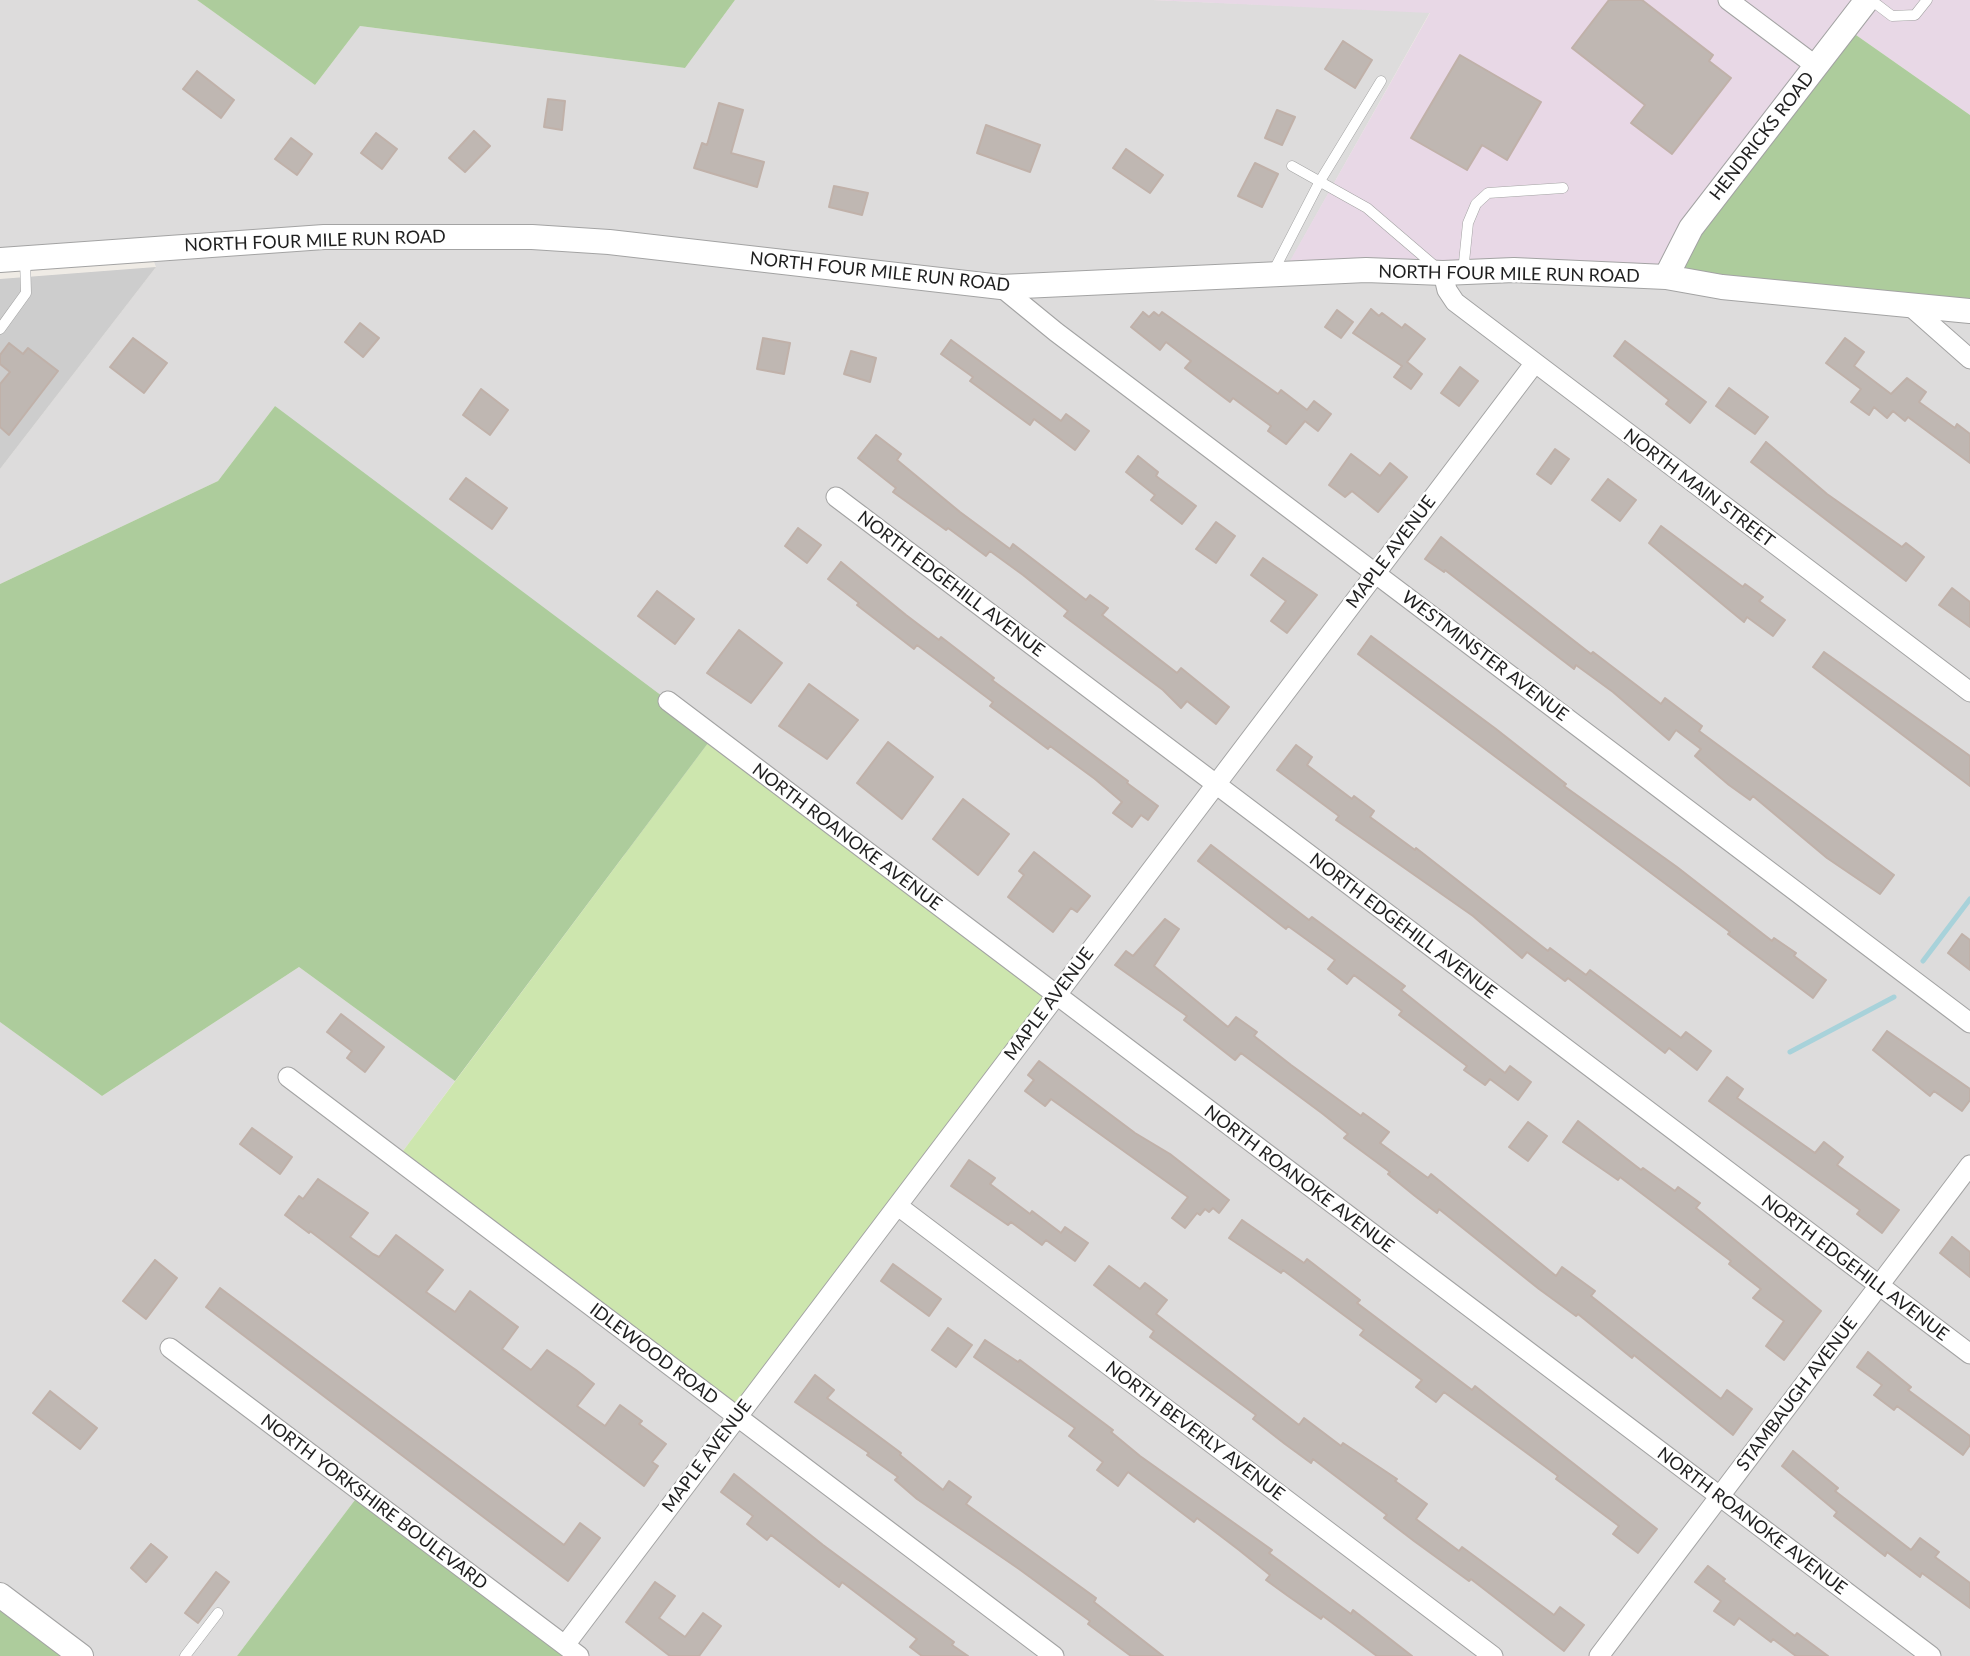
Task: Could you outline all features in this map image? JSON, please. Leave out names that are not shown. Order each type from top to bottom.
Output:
[{"type":"street","points":[[1728,0],[1816,66]]},
{"type":"street","name":"HENDRICKS ROAD","points":[[1666,277],[1691,228],[1869,0]]},
{"type":"street","name":"NORTH FOUR MILE RUN ROAD","points":[[12,259],[337,237],[532,237],[609,242],[1001,287],[1366,270],[1453,273],[1514,270],[1666,277],[1722,287],[1970,311]]},
{"type":"street","name":"NORTH MAIN STREET","points":[[1453,273],[1447,290],[1455,302],[1970,692]]},
{"type":"street","name":"WESTMINSTER AVENUE","points":[[1001,287],[1056,332],[1970,1023]]},
{"type":"street","points":[[1910,306],[1970,359]]},
{"type":"street","name":"MAPLE AVENUE","points":[[572,1651],[737,1416],[1534,363]]},
{"type":"street","name":"NORTH EDGEHILL AVENUE","points":[[836,497],[1970,1354]]},
{"type":"street","name":"NORTH ROANOKE AVENUE","points":[[668,701],[1931,1656]]},
{"type":"street","name":"IDLEWOOD ROAD","points":[[288,1077],[1054,1656]]},
{"type":"street","name":"STAMBAUGH AVENUE","points":[[1599,1656],[1970,1165]]},
{"type":"street","name":"NORTH BEVERLY AVENUE","points":[[898,1206],[1493,1656]]},
{"type":"street","name":"NORTH YORKSHIRE BOULEVARD","points":[[170,1348],[572,1651]]},
{"type":"street","points":[[0,1595],[81,1656]]},
{"type":"lane","points":[[1869,0],[1892,16],[1915,15],[1927,0]]},
{"type":"lane","points":[[1271,275],[1320,181],[1381,81]]},
{"type":"lane","points":[[1292,166],[1367,208],[1453,273],[1476,204],[1488,193],[1563,188]]},
{"type":"lane","points":[[0,329],[26,293],[12,259]]},
{"type":"lane","points":[[186,1656],[218,1613]]},
{"type":"shaded area","points":[[0,0],[197,0],[315,85],[360,26],[685,68],[735,0],[1153,0],[1430,12],[1283,274],[1443,273],[1970,311],[1970,1656],[579,1656],[361,1492],[237,1656],[81,1656],[0,1595],[0,1022],[102,1096],[299,967],[455,1081],[397,1159],[898,1206],[275,406],[218,481],[0,584],[0,469],[156,267],[149,248],[0,260]]},
{"type":"shaded area","points":[[1153,0],[1970,0],[1970,115],[1846,28],[1666,277],[1282,275],[1430,13]]},
{"type":"shaded area","points":[[156,267],[0,469],[0,279]]},
{"type":"green space","points":[[197,0],[735,0],[685,68],[360,26],[315,85]]},
{"type":"green space","points":[[1846,28],[1970,115],[1970,311],[1666,277]]},
{"type":"green space","points":[[275,406],[714,735],[455,1081],[299,967],[102,1096],[0,1022],[0,584],[218,481]]},
{"type":"green space","points":[[714,735],[1056,995],[737,1416],[397,1159]]},
{"type":"green space","points":[[361,1492],[579,1656],[237,1656]]},
{"type":"green space","points":[[0,1595],[81,1656],[0,1656]]},
{"type":"building","points":[[1609,0],[1642,0],[1713,55],[1709,61],[1731,78],[1672,154],[1631,123],[1645,105],[1572,48]]},
{"type":"building","points":[[1343,41],[1372,60],[1355,88],[1325,69]]},
{"type":"building","points":[[1460,55],[1541,102],[1507,160],[1482,145],[1467,170],[1411,138]]},
{"type":"building","points":[[197,71],[234,100],[221,118],[183,89]]},
{"type":"building","points":[[548,99],[565,101],[562,130],[544,127]]},
{"type":"building","points":[[719,103],[743,110],[731,153],[764,162],[757,187],[694,168],[702,143],[707,145]]},
{"type":"building","points":[[1277,110],[1295,117],[1282,145],[1265,138]]},
{"type":"building","points":[[986,125],[1040,145],[1030,172],[977,153]]},
{"type":"building","points":[[474,131],[490,146],[465,172],[449,158]]},
{"type":"building","points":[[376,133],[397,149],[382,169],[361,153]]},
{"type":"building","points":[[291,138],[312,154],[297,175],[275,159]]},
{"type":"building","points":[[1126,149],[1163,175],[1150,193],[1113,168]]},
{"type":"building","points":[[1255,163],[1278,174],[1262,207],[1238,196]]},
{"type":"building","points":[[834,186],[868,193],[862,215],[829,207]]},
{"type":"building","points":[[1371,309],[1379,316],[1382,313],[1402,328],[1405,324],[1425,339],[1407,362],[1422,374],[1411,389],[1394,377],[1402,366],[1353,333]]},
{"type":"building","points":[[1337,310],[1353,322],[1341,338],[1325,327]]},
{"type":"building","points":[[1143,312],[1149,317],[1154,312],[1159,316],[1162,312],[1278,394],[1281,390],[1307,410],[1314,401],[1331,414],[1318,431],[1305,421],[1286,444],[1268,431],[1271,426],[1233,398],[1230,402],[1185,368],[1191,361],[1166,342],[1160,350],[1131,327]]},
{"type":"building","points":[[360,323],[379,338],[363,357],[345,342]]},
{"type":"building","points":[[133,338],[167,363],[144,393],[110,367]]},
{"type":"building","points":[[763,338],[790,343],[784,374],[757,369]]},
{"type":"building","points":[[1845,338],[1864,352],[1854,366],[1891,394],[1907,378],[1926,392],[1919,402],[1955,428],[1957,424],[1970,434],[1970,463],[1908,417],[1905,421],[1893,411],[1887,418],[1874,407],[1869,415],[1851,402],[1861,389],[1826,363]]},
{"type":"building","points":[[951,340],[1061,421],[1066,414],[1089,431],[1075,450],[1034,419],[1030,425],[970,381],[973,377],[941,354]]},
{"type":"building","points":[[1625,341],[1706,402],[1690,423],[1666,404],[1669,400],[1614,356]]},
{"type":"building","points":[[9,343],[23,354],[28,348],[58,371],[9,435],[0,427],[0,384],[10,372],[0,364],[0,355]]},
{"type":"building","points":[[851,351],[876,358],[870,382],[844,374]]},
{"type":"building","points":[[1460,367],[1478,381],[1459,406],[1441,393]]},
{"type":"building","points":[[1729,388],[1768,417],[1755,434],[1716,406]]},
{"type":"building","points":[[481,389],[508,410],[490,435],[463,415]]},
{"type":"building","points":[[876,435],[901,454],[897,460],[960,512],[1010,549],[1013,544],[1086,600],[1090,595],[1108,608],[1102,615],[1177,673],[1181,668],[1229,707],[1216,724],[1187,701],[1181,708],[1163,690],[1064,616],[1068,611],[990,551],[986,556],[893,492],[896,488],[858,458]]},
{"type":"building","points":[[1766,442],[1827,494],[1902,547],[1906,543],[1924,557],[1906,581],[1751,462]]},
{"type":"building","points":[[1555,449],[1569,459],[1551,484],[1537,474]]},
{"type":"building","points":[[1351,454],[1380,476],[1390,463],[1407,477],[1378,512],[1352,491],[1345,497],[1329,485]]},
{"type":"building","points":[[1138,456],[1158,472],[1156,476],[1196,506],[1182,524],[1151,500],[1155,495],[1126,472]]},
{"type":"building","points":[[466,478],[507,508],[492,529],[450,499]]},
{"type":"building","points":[[1608,479],[1636,500],[1620,521],[1592,500]]},
{"type":"building","points":[[1216,522],[1235,536],[1216,563],[1196,549]]},
{"type":"building","points":[[1661,526],[1743,587],[1745,584],[1763,597],[1759,601],[1785,620],[1773,636],[1747,617],[1744,622],[1649,543]]},
{"type":"building","points":[[798,528],[821,545],[807,563],[785,546]]},
{"type":"building","points":[[1441,537],[1591,654],[1593,652],[1661,704],[1665,698],[1702,726],[1699,731],[1894,875],[1880,894],[1827,858],[1753,796],[1750,800],[1729,785],[1695,756],[1701,749],[1676,730],[1669,740],[1613,692],[1576,665],[1574,669],[1445,570],[1444,572],[1425,559]]},
{"type":"building","points":[[1263,558],[1317,595],[1287,633],[1271,621],[1286,601],[1251,575]]},
{"type":"building","points":[[841,562],[906,615],[939,640],[941,637],[994,678],[992,680],[1158,806],[1148,820],[1141,815],[1132,827],[1113,813],[1122,802],[1095,779],[1050,746],[1048,749],[990,706],[993,702],[917,645],[914,649],[857,605],[859,603],[828,579]]},
{"type":"building","points":[[1952,588],[1970,602],[1970,627],[1939,605]]},
{"type":"building","points":[[657,591],[694,619],[675,644],[638,616]]},
{"type":"building","points":[[739,630],[782,663],[751,703],[707,673]]},
{"type":"building","points":[[1371,636],[1496,729],[1566,784],[1564,786],[1677,867],[1772,941],[1774,938],[1796,953],[1794,956],[1826,980],[1813,998],[1728,934],[1730,932],[1358,654]]},
{"type":"building","points":[[1824,652],[1970,756],[1970,786],[1813,667]]},
{"type":"building","points":[[809,684],[858,720],[827,759],[779,726]]},
{"type":"building","points":[[888,742],[933,777],[902,819],[857,783]]},
{"type":"building","points":[[1296,745],[1312,757],[1307,765],[1352,799],[1354,796],[1374,811],[1370,817],[1415,850],[1416,848],[1548,951],[1550,948],[1586,975],[1590,970],[1681,1038],[1686,1032],[1711,1051],[1697,1070],[1669,1048],[1665,1053],[1568,978],[1565,981],[1527,952],[1522,958],[1473,916],[1336,820],[1339,816],[1277,770]]},
{"type":"building","points":[[963,799],[1009,834],[978,875],[933,839]]},
{"type":"building","points":[[1211,845],[1309,920],[1312,917],[1405,986],[1401,990],[1505,1073],[1510,1066],[1531,1082],[1518,1100],[1490,1079],[1485,1085],[1464,1070],[1467,1066],[1399,1015],[1402,1011],[1354,975],[1347,984],[1328,969],[1335,960],[1288,926],[1286,929],[1198,861]]},
{"type":"building","points":[[1034,852],[1090,896],[1077,912],[1071,908],[1053,932],[1008,897],[1024,875],[1019,871]]},
{"type":"building","points":[[1165,919],[1179,929],[1154,966],[1228,1027],[1236,1017],[1257,1032],[1254,1036],[1291,1065],[1361,1116],[1363,1113],[1389,1132],[1380,1143],[1428,1178],[1431,1174],[1556,1276],[1562,1267],[1595,1291],[1591,1296],[1721,1399],[1727,1390],[1752,1409],[1733,1435],[1634,1355],[1632,1358],[1578,1314],[1576,1316],[1539,1289],[1439,1209],[1437,1213],[1415,1196],[1388,1174],[1390,1172],[1344,1138],[1348,1134],[1323,1114],[1241,1053],[1235,1060],[1184,1020],[1187,1016],[1115,965],[1126,951],[1133,956]]},
{"type":"building","points":[[1962,934],[1970,940],[1970,970],[1948,953]]},
{"type":"building","points":[[341,1014],[384,1047],[365,1072],[347,1058],[352,1051],[327,1032]]},
{"type":"building","points":[[1887,1031],[1970,1089],[1970,1100],[1962,1111],[1934,1091],[1930,1096],[1873,1050]]},
{"type":"building","points":[[1039,1061],[1135,1133],[1170,1154],[1229,1200],[1219,1213],[1213,1208],[1209,1212],[1205,1209],[1200,1215],[1197,1213],[1185,1228],[1172,1218],[1188,1197],[1051,1099],[1045,1106],[1025,1091],[1034,1080],[1028,1075]]},
{"type":"building","points":[[1727,1077],[1743,1089],[1737,1098],[1815,1153],[1824,1142],[1843,1157],[1837,1165],[1899,1210],[1882,1233],[1857,1214],[1860,1210],[1709,1101]]},
{"type":"building","points":[[1578,1121],[1641,1170],[1643,1168],[1675,1191],[1678,1187],[1700,1203],[1696,1208],[1821,1311],[1784,1360],[1766,1346],[1784,1321],[1753,1298],[1761,1289],[1729,1264],[1731,1261],[1620,1177],[1618,1180],[1563,1142]]},
{"type":"building","points":[[1528,1122],[1547,1136],[1528,1161],[1509,1147]]},
{"type":"building","points":[[252,1128],[292,1157],[280,1174],[240,1144]]},
{"type":"building","points":[[969,1160],[995,1178],[990,1184],[1030,1214],[1032,1211],[1061,1233],[1065,1227],[1088,1243],[1075,1261],[1046,1240],[1042,1245],[1011,1222],[1008,1225],[951,1186]]},
{"type":"building","points":[[318,1179],[368,1213],[350,1237],[379,1257],[396,1235],[443,1270],[426,1292],[455,1312],[470,1291],[518,1327],[502,1349],[531,1370],[547,1350],[594,1384],[577,1406],[605,1426],[620,1405],[642,1421],[639,1424],[666,1444],[652,1462],[658,1466],[644,1486],[310,1231],[309,1233],[285,1215],[299,1196],[303,1199]]},
{"type":"building","points":[[1242,1220],[1304,1263],[1307,1259],[1360,1300],[1357,1303],[1472,1390],[1475,1386],[1657,1529],[1638,1553],[1613,1534],[1619,1526],[1556,1479],[1558,1476],[1444,1392],[1436,1402],[1416,1387],[1422,1380],[1360,1335],[1364,1330],[1283,1270],[1281,1273],[1229,1238]]},
{"type":"building","points":[[1952,1237],[1970,1252],[1970,1277],[1940,1253]]},
{"type":"building","points":[[155,1260],[177,1278],[146,1319],[123,1301]]},
{"type":"building","points":[[893,1264],[941,1299],[929,1316],[881,1281]]},
{"type":"building","points":[[1109,1266],[1140,1289],[1145,1283],[1167,1300],[1156,1314],[1299,1425],[1304,1418],[1341,1446],[1343,1443],[1397,1479],[1395,1481],[1427,1504],[1416,1519],[1459,1551],[1462,1547],[1554,1615],[1560,1607],[1584,1625],[1564,1651],[1471,1579],[1469,1581],[1414,1541],[1384,1518],[1387,1515],[1313,1459],[1311,1463],[1285,1444],[1253,1419],[1256,1415],[1150,1337],[1154,1331],[1094,1285]]},
{"type":"building","points":[[220,1288],[564,1545],[580,1523],[600,1538],[568,1581],[206,1307]]},
{"type":"building","points":[[948,1328],[972,1345],[956,1367],[932,1350]]},
{"type":"building","points":[[985,1340],[1018,1362],[1020,1360],[1113,1430],[1111,1432],[1140,1456],[1272,1550],[1269,1553],[1351,1614],[1353,1610],[1412,1656],[1377,1656],[1323,1616],[1321,1619],[1266,1580],[1270,1575],[1239,1550],[1197,1518],[1194,1522],[1128,1472],[1118,1486],[1097,1470],[1103,1462],[1069,1436],[1075,1428],[974,1357]]},
{"type":"building","points":[[1868,1352],[1911,1387],[1908,1390],[1970,1436],[1970,1445],[1963,1455],[1897,1406],[1894,1410],[1874,1395],[1882,1385],[1857,1367]]},
{"type":"building","points":[[815,1375],[834,1390],[827,1398],[901,1453],[900,1455],[943,1490],[949,1481],[971,1497],[966,1504],[1096,1598],[1094,1602],[1163,1656],[1131,1656],[1088,1624],[1090,1621],[917,1499],[895,1480],[898,1477],[867,1455],[869,1453],[795,1402]]},
{"type":"building","points":[[50,1391],[97,1428],[80,1449],[33,1413]]},
{"type":"building","points":[[1793,1451],[1838,1488],[1835,1491],[1911,1550],[1920,1538],[1939,1552],[1935,1557],[1970,1583],[1970,1608],[1922,1573],[1920,1577],[1887,1552],[1885,1556],[1834,1516],[1837,1512],[1782,1466]]},
{"type":"building","points":[[734,1474],[823,1545],[954,1642],[952,1645],[968,1656],[922,1656],[910,1647],[917,1639],[842,1582],[839,1587],[771,1535],[767,1540],[747,1524],[753,1516],[721,1492]]},
{"type":"building","points":[[151,1544],[167,1557],[146,1582],[131,1568]]},
{"type":"building","points":[[1708,1566],[1725,1579],[1723,1581],[1795,1636],[1797,1633],[1828,1656],[1796,1656],[1773,1639],[1771,1642],[1739,1618],[1734,1625],[1714,1611],[1721,1601],[1695,1582]]},
{"type":"building","points":[[216,1572],[229,1582],[198,1623],[185,1613]]},
{"type":"building","points":[[655,1582],[675,1596],[659,1618],[685,1637],[703,1613],[721,1626],[699,1656],[670,1656],[626,1622]]},
{"type":"waterway","points":[[1923,961],[1970,899]]},
{"type":"waterway","points":[[1790,1052],[1894,997]]}]
